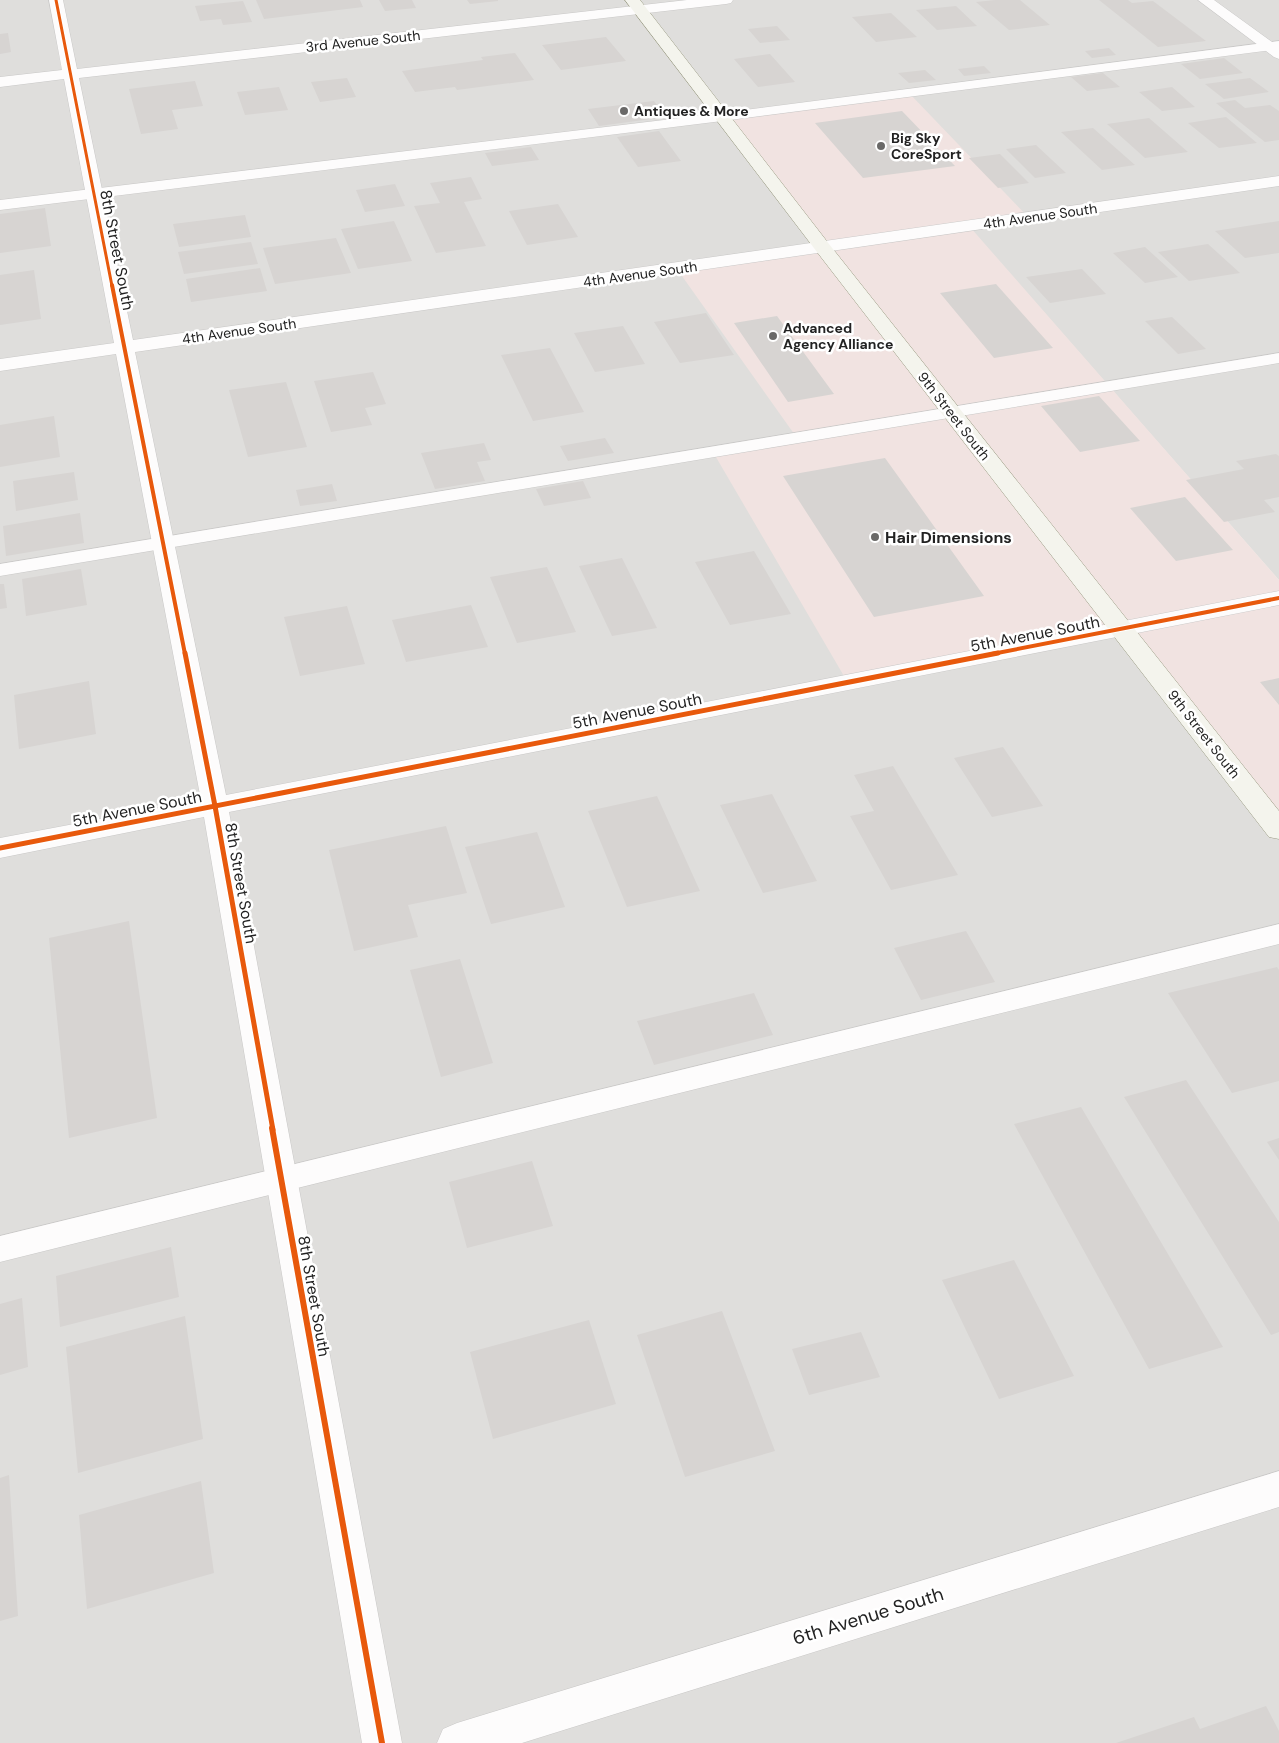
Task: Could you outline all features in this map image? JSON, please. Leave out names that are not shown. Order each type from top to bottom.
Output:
[{"type":"main road","name":"9th Street South","points":[[636,5],[823,248],[1279,830]]},
{"type":"street","name":"8th Street South","points":[[56,0],[215,806],[280,1180],[382,1743]]},
{"type":"street","name":"3rd Avenue South","points":[[0,82],[636,5],[726,0]]},
{"type":"street","points":[[1205,0],[1276,49]]},
{"type":"street","name":"4th Avenue South","points":[[0,365],[1279,181]]},
{"type":"street","name":"5th Avenue South","points":[[0,848],[1279,598]]},
{"type":"street","name":"6th Avenue South","points":[[457,1743],[1279,1488]]},
{"type":"lane","points":[[0,205],[1276,49]]},
{"type":"lane","points":[[0,570],[1279,358]]},
{"type":"lane","points":[[0,1249],[1279,934]]},
{"type":"shaded area","points":[[0,0],[1279,0],[1279,580],[969,227],[909,93],[1122,630],[1279,834],[1279,1743],[0,1743]]},
{"type":"shaded area","points":[[909,93],[1029,218],[970,227],[1279,580],[1279,834],[1122,630],[848,683],[713,452],[797,438],[677,269],[822,248],[722,117]]},
{"type":"building","points":[[256,0],[360,0],[363,7],[264,19]]},
{"type":"building","points":[[379,0],[412,0],[416,8],[385,11]]},
{"type":"building","points":[[467,0],[498,0],[498,1],[470,4]]},
{"type":"building","points":[[1020,0],[1050,25],[1009,30],[976,2]]},
{"type":"building","points":[[1099,0],[1128,0],[1132,3],[1153,1],[1206,41],[1158,47]]},
{"type":"building","points":[[243,1],[252,22],[223,25],[221,19],[200,21],[195,6]]},
{"type":"building","points":[[956,6],[977,26],[937,30],[916,10]]},
{"type":"building","points":[[891,13],[917,37],[876,42],[852,17]]},
{"type":"building","points":[[777,26],[790,40],[760,43],[748,29]]},
{"type":"building","points":[[8,33],[11,52],[0,54],[0,34]]},
{"type":"building","points":[[606,37],[626,61],[561,70],[542,45]]},
{"type":"building","points":[[1109,48],[1116,55],[1092,58],[1085,51]]},
{"type":"building","points":[[515,53],[534,80],[457,90],[455,87],[415,92],[402,71],[483,60],[481,57]]},
{"type":"building","points":[[770,54],[795,82],[758,87],[734,59]]},
{"type":"building","points":[[1224,58],[1243,73],[1200,79],[1181,64]]},
{"type":"building","points":[[984,66],[991,73],[964,76],[958,69]]},
{"type":"building","points":[[925,70],[936,80],[909,83],[898,73]]},
{"type":"building","points":[[1103,73],[1120,87],[1087,91],[1071,77]]},
{"type":"building","points":[[347,78],[356,97],[320,102],[311,82]]},
{"type":"building","points":[[1250,78],[1269,92],[1224,99],[1205,84]]},
{"type":"building","points":[[195,81],[203,106],[172,110],[178,129],[141,134],[129,89]]},
{"type":"building","points":[[279,87],[288,110],[245,115],[237,92]]},
{"type":"building","points":[[1172,87],[1195,107],[1162,111],[1139,92]]},
{"type":"building","points":[[1235,100],[1245,108],[1270,105],[1279,111],[1279,140],[1265,142],[1216,103]]},
{"type":"building","points":[[654,101],[666,117],[599,126],[588,109]]},
{"type":"building","points":[[902,111],[955,166],[863,178],[815,123]]},
{"type":"building","points":[[1226,117],[1257,143],[1219,148],[1188,123]]},
{"type":"building","points":[[1149,118],[1188,152],[1145,158],[1107,124]]},
{"type":"building","points":[[1093,128],[1135,165],[1102,170],[1061,132]]},
{"type":"building","points":[[659,131],[681,161],[638,167],[617,137]]},
{"type":"building","points":[[1036,145],[1066,173],[1035,178],[1006,149]]},
{"type":"building","points":[[531,147],[539,160],[492,166],[485,153]]},
{"type":"building","points":[[1000,154],[1029,183],[998,188],[969,158]]},
{"type":"building","points":[[471,177],[482,199],[464,202],[486,246],[436,253],[414,206],[440,203],[430,183]]},
{"type":"building","points":[[395,184],[405,206],[365,212],[356,190]]},
{"type":"building","points":[[558,204],[578,237],[527,245],[509,211]]},
{"type":"building","points":[[45,208],[51,246],[0,253],[0,214]]},
{"type":"building","points":[[245,215],[251,237],[179,247],[173,224]]},
{"type":"building","points":[[394,221],[412,261],[358,269],[341,229]]},
{"type":"building","points":[[1279,221],[1279,253],[1245,258],[1215,231]]},
{"type":"building","points":[[336,238],[351,273],[275,284],[263,248]]},
{"type":"building","points":[[251,242],[258,264],[184,274],[178,252]]},
{"type":"building","points":[[1208,244],[1240,273],[1189,281],[1158,252]]},
{"type":"building","points":[[1145,247],[1178,277],[1145,283],[1113,253]]},
{"type":"building","points":[[260,268],[267,291],[191,302],[186,279]]},
{"type":"building","points":[[1082,269],[1106,294],[1050,303],[1026,277]]},
{"type":"building","points":[[34,270],[41,319],[0,325],[0,275]]},
{"type":"building","points":[[996,284],[1053,348],[994,358],[940,293]]},
{"type":"building","points":[[706,313],[734,355],[680,363],[654,322]]},
{"type":"building","points":[[777,316],[834,394],[788,402],[734,323]]},
{"type":"building","points":[[1172,317],[1206,349],[1178,354],[1145,321]]},
{"type":"building","points":[[623,326],[645,364],[595,372],[574,333]]},
{"type":"building","points":[[550,348],[584,412],[533,421],[501,355]]},
{"type":"building","points":[[373,372],[386,404],[365,408],[372,425],[331,432],[314,381]]},
{"type":"building","points":[[286,382],[307,447],[248,457],[229,390]]},
{"type":"building","points":[[1099,396],[1140,441],[1080,452],[1041,406]]},
{"type":"building","points":[[54,416],[60,457],[0,467],[0,425]]},
{"type":"building","points":[[605,438],[614,453],[568,461],[560,446]]},
{"type":"building","points":[[484,443],[491,460],[477,462],[485,481],[435,489],[421,453]]},
{"type":"building","points":[[1276,454],[1279,456],[1279,497],[1264,500],[1275,512],[1224,522],[1186,480],[1244,469],[1236,461]]},
{"type":"building","points":[[885,458],[984,596],[874,617],[783,476]]},
{"type":"building","points":[[74,472],[78,500],[16,511],[13,481]]},
{"type":"building","points":[[583,481],[591,498],[544,506],[536,489]]},
{"type":"building","points":[[332,484],[337,501],[300,506],[296,490]]},
{"type":"building","points":[[1185,497],[1233,550],[1176,561],[1130,508]]},
{"type":"building","points":[[80,513],[84,543],[6,556],[3,526]]},
{"type":"building","points":[[754,551],[791,614],[730,625],[695,562]]},
{"type":"building","points":[[622,558],[657,628],[612,636],[579,566]]},
{"type":"building","points":[[547,567],[576,632],[517,643],[490,577]]},
{"type":"building","points":[[81,569],[87,605],[26,616],[22,579]]},
{"type":"building","points":[[0,584],[4,584],[7,608],[0,609]]},
{"type":"building","points":[[471,605],[488,647],[406,662],[392,620]]},
{"type":"building","points":[[347,606],[365,664],[300,676],[284,617]]},
{"type":"building","points":[[1279,678],[1279,705],[1260,682]]},
{"type":"building","points":[[89,681],[96,734],[19,749],[14,695]]},
{"type":"building","points":[[1003,747],[1043,806],[992,817],[954,758]]},
{"type":"building","points":[[893,766],[958,875],[891,890],[850,816],[874,811],[854,775]]},
{"type":"building","points":[[772,794],[817,881],[763,893],[720,805]]},
{"type":"building","points":[[657,796],[700,891],[627,907],[588,811]]},
{"type":"building","points":[[446,826],[467,893],[408,905],[418,937],[354,951],[329,850]]},
{"type":"building","points":[[537,832],[565,907],[491,924],[465,847]]},
{"type":"building","points":[[129,921],[157,1118],[69,1138],[49,938]]},
{"type":"building","points":[[966,931],[995,982],[921,1000],[894,948]]},
{"type":"building","points":[[460,959],[493,1063],[441,1077],[410,970]]},
{"type":"building","points":[[1277,967],[1279,970],[1279,1081],[1232,1093],[1168,993]]},
{"type":"building","points":[[754,993],[773,1035],[654,1065],[637,1021]]},
{"type":"building","points":[[1186,1080],[1279,1222],[1279,1332],[1271,1335],[1124,1097]]},
{"type":"building","points":[[1081,1107],[1223,1347],[1149,1369],[1014,1124]]},
{"type":"building","points":[[1279,1138],[1279,1160],[1267,1142]]},
{"type":"building","points":[[532,1161],[553,1226],[467,1248],[449,1182]]},
{"type":"building","points":[[171,1247],[179,1297],[60,1327],[56,1276]]},
{"type":"building","points":[[1014,1260],[1074,1376],[999,1399],[942,1280]]},
{"type":"building","points":[[22,1298],[28,1367],[0,1375],[0,1304]]},
{"type":"building","points":[[722,1311],[775,1451],[685,1477],[637,1335]]},
{"type":"building","points":[[185,1316],[203,1439],[78,1473],[66,1347]]},
{"type":"building","points":[[589,1320],[616,1404],[493,1439],[470,1352]]},
{"type":"building","points":[[861,1332],[880,1377],[809,1395],[792,1349]]},
{"type":"building","points":[[9,1475],[18,1616],[0,1621],[0,1478]]},
{"type":"building","points":[[201,1481],[214,1573],[87,1609],[79,1515]]},
{"type":"building","points":[[1266,1706],[1279,1731],[1279,1743],[1116,1743],[1194,1717],[1200,1729]]},
{"type":"cycle path","points":[[56,0],[215,806],[382,1743]]},
{"type":"cycle path","points":[[0,848],[1279,598]]},
{"type":"place","name":"Antiques & More","points":[[624,111]]},
{"type":"place","name":"Big Sky CoreSport","points":[[881,146]]},
{"type":"place","name":"Advanced Agency Alliance","points":[[773,336]]},
{"type":"place","name":"Hair Dimensions","points":[[875,537]]}]
